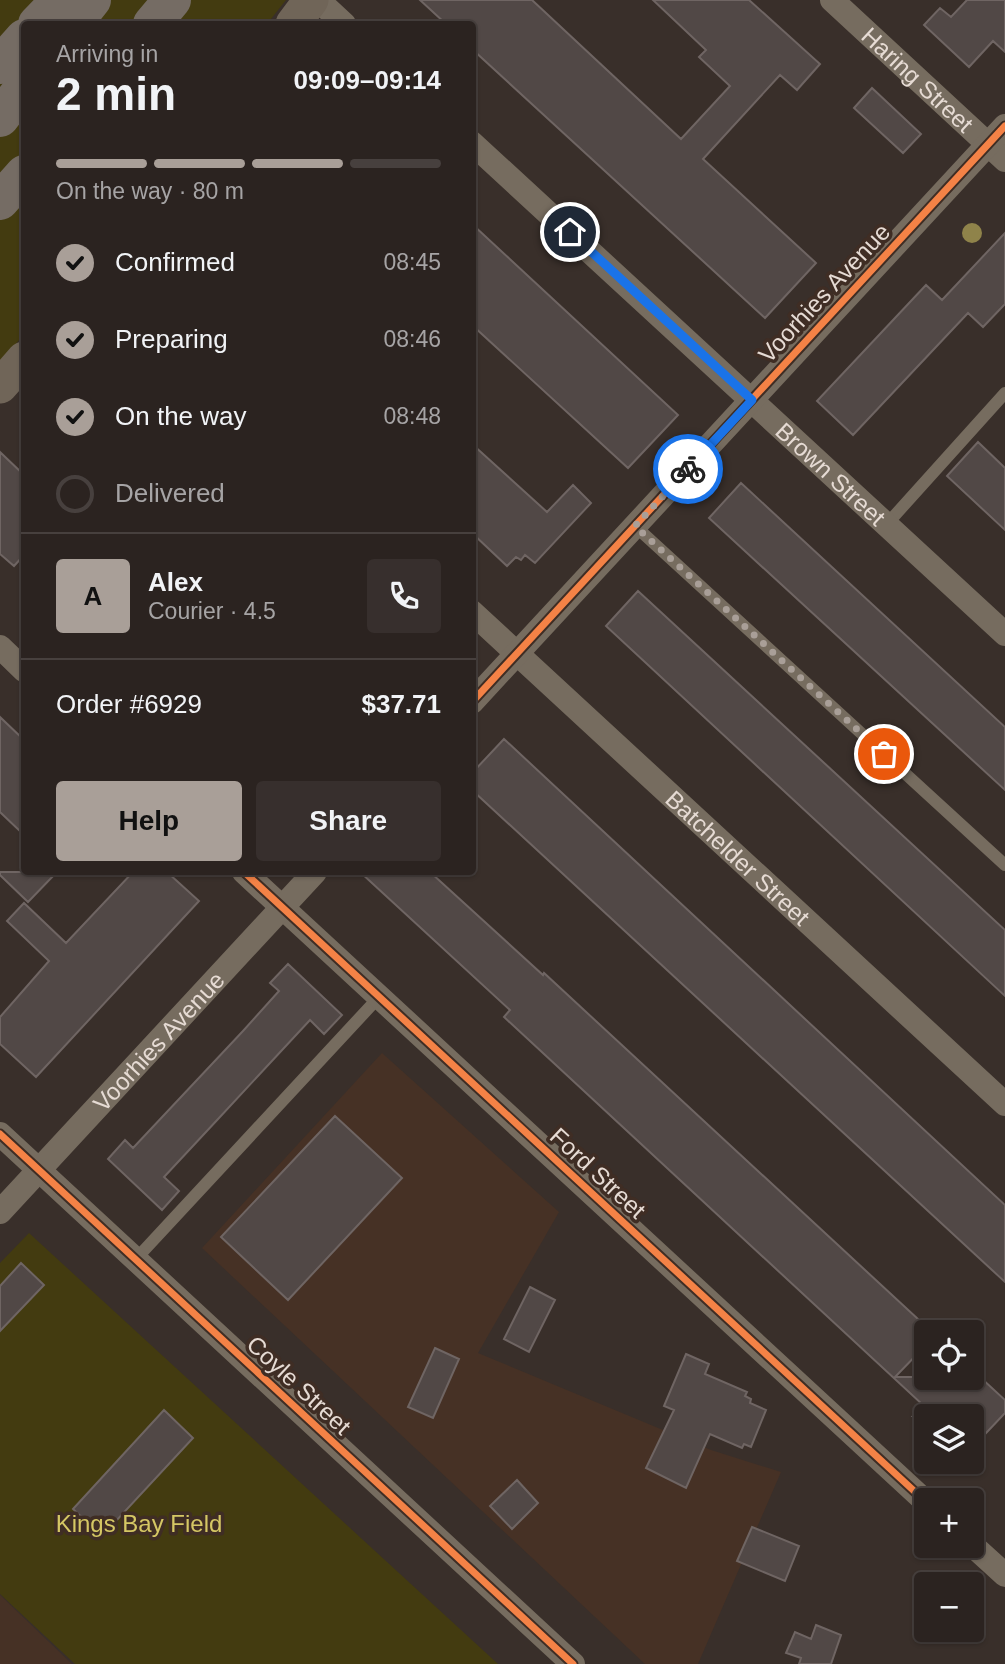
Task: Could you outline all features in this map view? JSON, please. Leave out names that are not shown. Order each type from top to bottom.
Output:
[{"type":"highway","points":[[40,21],[60,0]]},
{"type":"highway","points":[[75,21],[92,0]]},
{"type":"highway","points":[[154,21],[172,0]]},
{"type":"highway","points":[[0,65],[21,41]]},
{"type":"highway","points":[[0,118],[21,91]]},
{"type":"highway","points":[[0,201],[21,177]]},
{"type":"main road","points":[[295,21],[311,0]]},
{"type":"main road","points":[[0,386],[21,362]]},
{"type":"street","points":[[318,0],[341,21]]},
{"type":"street","name":"Haring Street","points":[[832,0],[997,152]]},
{"type":"street","name":"Voorhies Avenue","points":[[476,698],[752,400],[997,152],[1005,126]]},
{"type":"street","name":"Brown Street","points":[[476,147],[1005,634]]},
{"type":"street","name":"Batchelder Street","points":[[476,616],[1005,1104]]},
{"type":"street","points":[[0,647],[21,667]]},
{"type":"street","name":"Ford Street","points":[[247,875],[914,1491]]},
{"type":"street","name":"Voorhies Avenue","points":[[0,1212],[312,875]]},
{"type":"street","name":"Coyle Street","points":[[0,1134],[573,1664]]},
{"type":"street","points":[[984,1556],[1005,1575]]},
{"type":"lane","points":[[887,524],[1005,393]]},
{"type":"lane","points":[[635,526],[1005,865]]},
{"type":"lane","points":[[135,1259],[380,998]]},
{"type":"shaded area","points":[[382,1053],[559,1212],[478,1353],[711,1450],[781,1472],[698,1664],[645,1664],[202,1248]]},
{"type":"shaded area","points":[[0,1595],[72,1664],[0,1664]]},
{"type":"green space","points":[[0,0],[286,0],[269,21],[21,21],[21,338],[0,363]]},
{"type":"green space","name":"Kings Bay Field","points":[[29,1233],[498,1664],[75,1664],[0,1594],[0,1263]]},
{"type":"building","points":[[420,0],[532,0],[681,139],[730,86],[699,57],[706,50],[653,0],[749,0],[820,64],[797,90],[780,75],[703,159],[816,263],[765,318],[476,53],[476,21],[443,21]]},
{"type":"building","points":[[967,0],[1005,0],[1005,52],[993,41],[969,67],[924,25],[940,8],[951,17]]},
{"type":"building","points":[[872,88],[921,134],[903,153],[854,108]]},
{"type":"building","points":[[476,228],[678,415],[628,468],[476,329]]},
{"type":"building","points":[[1005,233],[1005,304],[983,327],[968,313],[853,435],[817,401],[926,285],[942,300]]},
{"type":"building","points":[[978,442],[1005,468],[1005,530],[947,476]]},
{"type":"building","points":[[476,448],[547,512],[573,485],[591,503],[535,563],[525,555],[521,560],[516,557],[507,566],[476,537]]},
{"type":"building","points":[[0,452],[21,472],[21,558],[14,566],[0,554]]},
{"type":"building","points":[[741,483],[1005,727],[1005,790],[709,518]]},
{"type":"building","points":[[638,591],[1005,930],[1005,996],[606,626]]},
{"type":"building","points":[[0,717],[21,737],[21,832],[0,812]]},
{"type":"building","points":[[504,739],[1005,1205],[1005,1282],[476,794],[476,769]]},
{"type":"building","points":[[0,872],[21,872],[21,875],[54,875],[28,902]]},
{"type":"building","points":[[130,875],[170,875],[199,901],[36,1077],[0,1044],[0,1017],[49,961],[7,921],[24,903],[66,943]]},
{"type":"building","points":[[363,875],[433,875],[543,975],[544,973],[919,1320],[914,1320],[914,1357],[895,1377],[914,1377],[914,1390],[984,1390],[984,1381],[1005,1400],[1005,1413],[984,1435],[984,1404],[922,1404],[504,1017],[510,1010]]},
{"type":"building","points":[[288,964],[342,1015],[324,1034],[310,1020],[164,1177],[179,1191],[162,1210],[108,1159],[125,1140],[133,1148],[243,1031],[279,991],[270,983]]},
{"type":"building","points":[[335,1116],[402,1178],[288,1300],[221,1237]]},
{"type":"building","points":[[21,1263],[44,1285],[0,1331],[0,1286]]},
{"type":"building","points":[[530,1287],[555,1300],[529,1352],[504,1339]]},
{"type":"building","points":[[435,1348],[459,1359],[433,1418],[408,1407]]},
{"type":"building","points":[[686,1354],[709,1364],[705,1374],[747,1392],[745,1396],[751,1399],[750,1403],[766,1410],[751,1447],[744,1444],[742,1448],[710,1434],[686,1488],[646,1468],[674,1410],[664,1406]]},
{"type":"building","points":[[164,1410],[193,1438],[102,1536],[73,1509]]},
{"type":"building","points":[[517,1480],[538,1503],[512,1529],[490,1506]]},
{"type":"building","points":[[752,1527],[799,1546],[785,1581],[737,1561]]},
{"type":"building","points":[[816,1625],[841,1635],[831,1664],[799,1664],[801,1658],[786,1653],[795,1632],[811,1639]]},
{"type":"cycle path","points":[[476,698],[1005,126]]},
{"type":"cycle path","points":[[247,875],[914,1491]]},
{"type":"cycle path","points":[[0,1134],[573,1664]]},
{"type":"way so far","points":[[688,469],[635,526],[884,754]]},
{"type":"route","points":[[570,232],[752,400],[688,469]]}]
